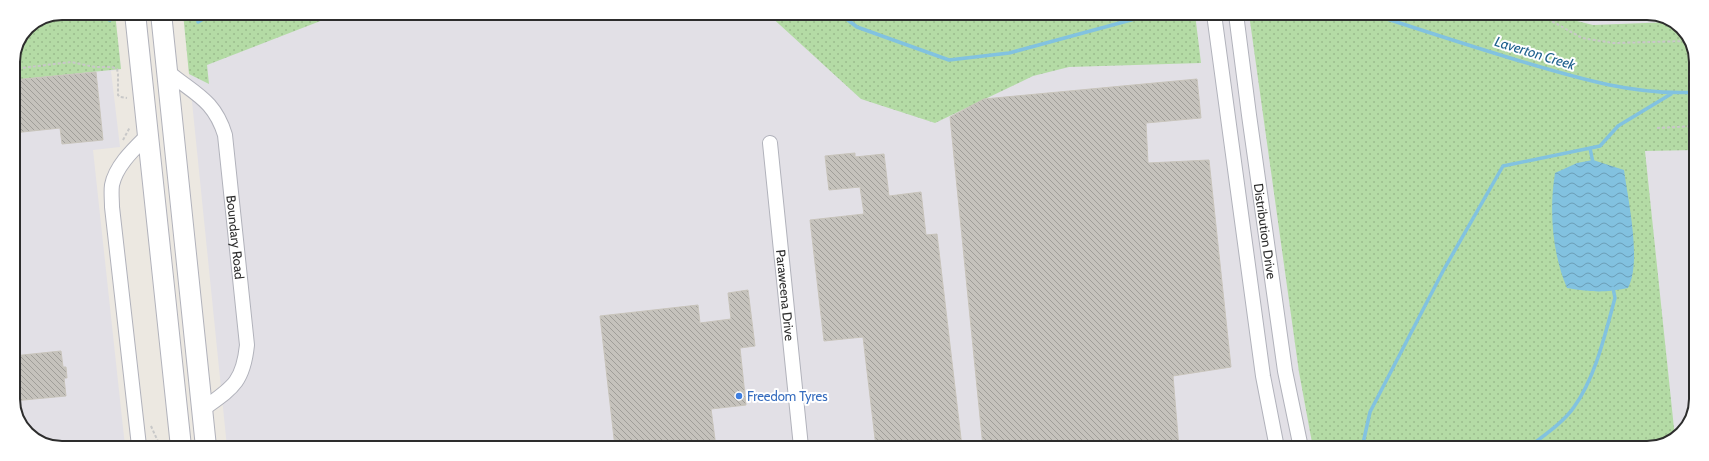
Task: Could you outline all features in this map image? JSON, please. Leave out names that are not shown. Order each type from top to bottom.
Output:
[{"type":"main road","points":[[136,20],[180,441]]},
{"type":"main road","points":[[163,20],[206,441]]},
{"type":"street","name":"Distribution Drive","points":[[1215,20],[1263,376],[1276,441]]},
{"type":"street","name":"Distribution Drive","points":[[1237,20],[1285,371],[1300,441]]},
{"type":"street","name":"Boundary Road","points":[[167,71],[186,87],[203,97],[220,119],[225,135],[247,345],[245,363],[240,378],[231,389],[203,409]]},
{"type":"street","points":[[138,441],[112,207],[112,186],[116,173],[124,161],[148,135]]},
{"type":"street","name":"Paraweena Drive","points":[[770,143],[801,441]]},
{"type":"street","points":[[1251,289],[1273,286]]},
{"type":"street","points":[[1271,414],[1293,409]]},
{"type":"path","points":[[1549,20],[1582,38],[1613,43],[1683,41]]},
{"type":"path","points":[[20,68],[71,62],[95,67],[113,67],[117,69],[118,74],[118,95],[120,97],[127,98],[128,104]]},
{"type":"path","points":[[124,161],[123,141],[131,128],[130,123]]},
{"type":"path","points":[[1657,128],[1689,126]]},
{"type":"path","points":[[150,424],[158,441]]},
{"type":"shaded area","points":[[62,20],[116,20],[121,69],[111,71],[120,147],[93,150],[124,441],[57,441],[43,437],[32,429],[24,418],[20,402],[20,62],[23,46],[27,39],[32,32],[46,23]]},
{"type":"shaded area","points":[[184,20],[1652,20],[1663,23],[1675,30],[1686,46],[1689,59],[1689,404],[1686,415],[1677,429],[1660,439],[1652,441],[226,441]]},
{"type":"green space","points":[[62,20],[116,20],[121,69],[20,79],[21,54],[27,39],[32,32],[46,23]]},
{"type":"green space","points":[[184,20],[323,20],[207,65],[209,84],[189,74]]},
{"type":"green space","points":[[775,20],[1196,20],[1201,63],[1069,67],[1033,76],[935,123],[861,99]]},
{"type":"green space","points":[[1250,20],[1573,20],[1593,25],[1661,22],[1679,34],[1686,46],[1689,59],[1689,150],[1645,151],[1674,431],[1660,439],[1652,441],[1312,441],[1299,372]]},
{"type":"water","points":[[1593,160],[1624,170],[1631,214],[1634,247],[1632,277],[1628,288],[1612,291],[1598,291],[1567,288],[1562,275],[1553,231],[1552,202],[1555,173],[1577,163]]},
{"type":"building","points":[[96,72],[103,140],[62,144],[60,128],[20,132],[20,79]]},
{"type":"building","points":[[1197,79],[1201,118],[1146,123],[1148,163],[1209,160],[1231,367],[1173,376],[1178,441],[982,441],[950,117],[984,99]]},
{"type":"building","points":[[855,153],[855,157],[884,154],[889,196],[921,192],[926,235],[937,234],[961,441],[875,441],[863,337],[824,341],[810,220],[864,214],[860,187],[829,190],[825,156]]},
{"type":"building","points":[[748,290],[755,346],[740,348],[746,405],[711,409],[715,441],[614,441],[600,316],[698,305],[700,323],[731,319],[728,293]]},
{"type":"building","points":[[61,351],[63,367],[66,367],[67,378],[64,378],[66,396],[20,400],[20,355]]},
{"type":"waterway","name":"Laverton Creek","points":[[198,22],[202,20]]},
{"type":"waterway","name":"Laverton Creek","points":[[848,20],[857,27],[949,60],[1009,53],[1131,20]]},
{"type":"waterway","name":"Laverton Creek","points":[[1390,20],[1501,55],[1585,79],[1651,91],[1674,93],[1689,92]]},
{"type":"waterway","points":[[1364,441],[1370,412],[1443,271],[1503,166],[1600,146],[1618,126],[1671,94]]},
{"type":"waterway","points":[[1590,148],[1593,163]]},
{"type":"waterway","points":[[1537,441],[1570,413],[1582,395],[1599,354],[1615,298],[1613,288]]},
{"type":"place","name":"Freedom Tyres","points":[[739,396]]}]
